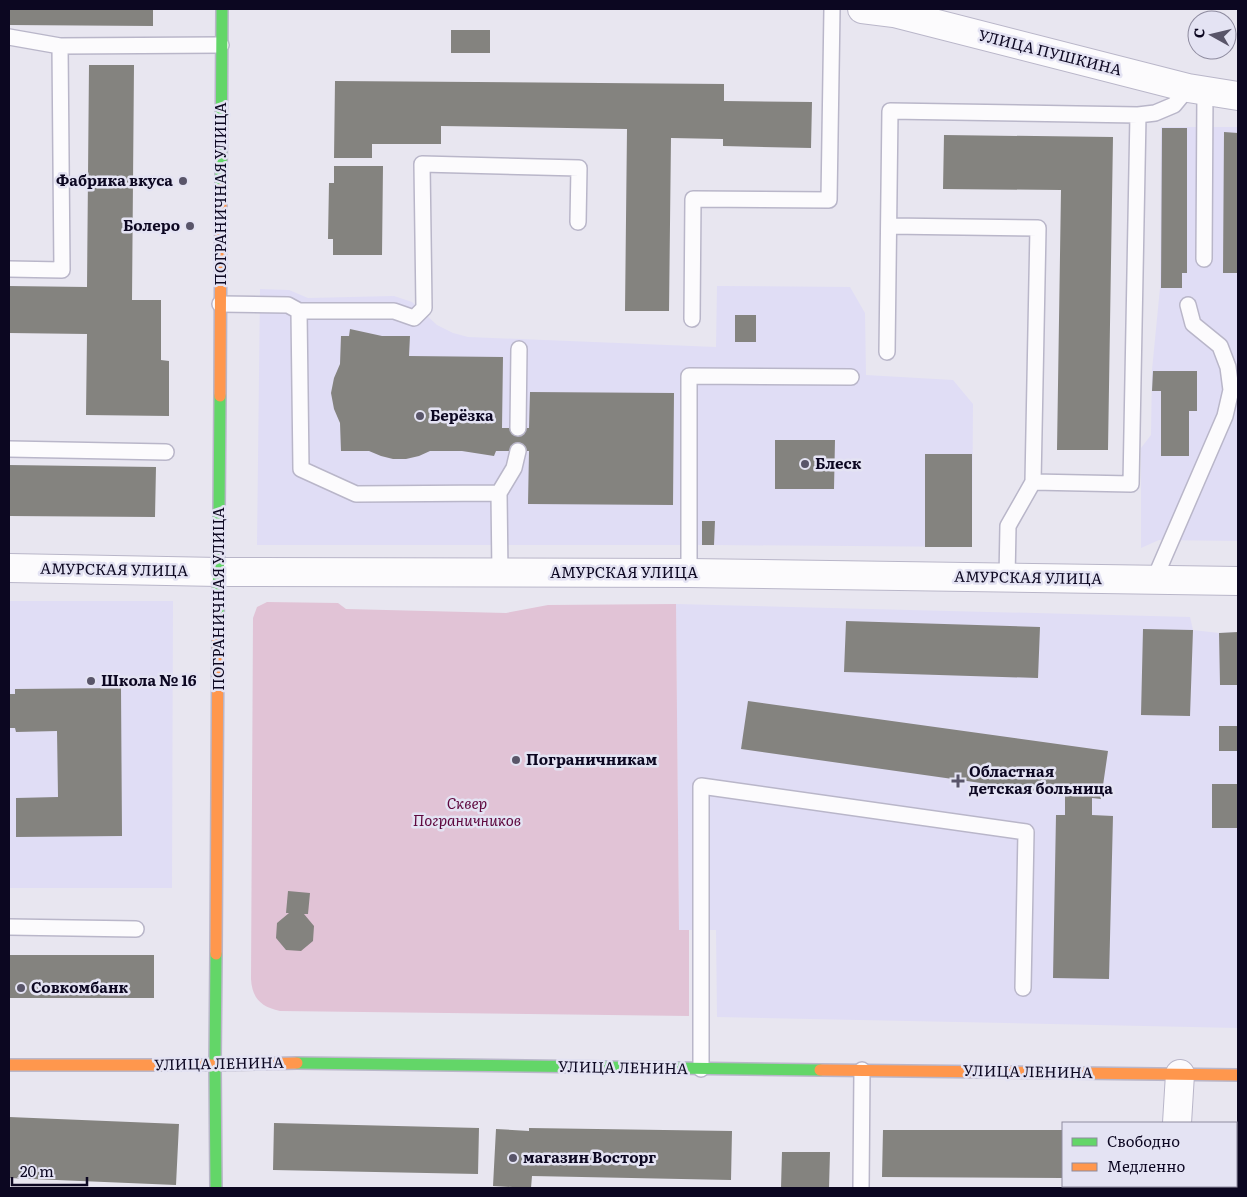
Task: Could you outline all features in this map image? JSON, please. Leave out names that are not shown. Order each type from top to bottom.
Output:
[{"type":"main road","name":"ПОГРАНИЧНАЯ УЛИЦА","points":[[216,1188],[215,1065],[222,9]]},
{"type":"main road","name":"УЛИЦА ЛЕНИНА","points":[[9,1065],[292,1063],[1238,1075]]},
{"type":"street","name":"УЛИЦА ПУШКИНА","points":[[868,9],[894,13],[1196,89],[1238,96]]},
{"type":"street","name":"АМУРСКАЯ УЛИЦА","points":[[9,568],[219,572],[689,573],[1238,581]]},
{"type":"street","points":[[1177,1122],[1180,1074]]},
{"type":"lane","points":[[692,319],[693,198],[829,200],[832,9]]},
{"type":"lane","points":[[9,37],[60,46],[221,45]]},
{"type":"lane","points":[[9,270],[62,270],[60,46]]},
{"type":"lane","points":[[886,352],[890,111],[1138,115],[1155,113],[1174,105],[1196,89]]},
{"type":"lane","points":[[1196,89],[1204,259]]},
{"type":"lane","points":[[1033,482],[1131,484],[1138,115]]},
{"type":"lane","points":[[220,304],[288,305],[299,311],[394,311],[414,318],[424,308],[422,164],[579,168],[578,222]]},
{"type":"lane","points":[[889,226],[1038,228],[1033,482],[1008,526],[1007,578]]},
{"type":"lane","points":[[1154,580],[1225,416],[1231,390],[1228,367],[1220,346],[1194,324],[1188,305]]},
{"type":"lane","points":[[299,311],[301,469],[356,494],[499,493]]},
{"type":"lane","points":[[518,428],[519,349]]},
{"type":"lane","points":[[689,573],[689,376],[851,377]]},
{"type":"lane","points":[[9,449],[166,452]]},
{"type":"lane","points":[[500,573],[499,493],[514,468],[518,451]]},
{"type":"lane","points":[[701,1069],[701,786],[1026,832],[1023,988]]},
{"type":"lane","points":[[9,927],[136,929]]},
{"type":"lane","points":[[861,1188],[862,1070]]},
{"type":"lane","points":[[1174,1187],[1238,1188]]},
{"type":"shaded area","points":[[1161,127],[1238,127],[1238,541],[1159,540],[1141,548],[1141,448],[1151,435],[1152,370],[1160,288]]},
{"type":"shaded area","points":[[717,286],[850,287],[865,313],[866,375],[953,380],[973,404],[972,547],[257,545],[260,289],[289,290],[308,298],[394,296],[412,302],[437,325],[453,333],[468,337],[716,347]]},
{"type":"shaded area","name":"Школа № 16","points":[[9,601],[173,601],[172,888],[9,888]]},
{"type":"shaded area","name":"Областная детская больница","points":[[676,604],[1190,617],[1193,630],[1219,633],[1238,632],[1238,1028],[717,1017],[716,930],[679,930]]},
{"type":"green space","name":"Сквер Пограничников","points":[[267,602],[338,603],[346,609],[506,613],[548,605],[676,604],[679,930],[689,930],[689,1016],[280,1011],[268,1007],[259,1001],[253,991],[251,979],[253,618],[257,607]]},
{"type":"building","points":[[9,9],[153,9],[153,26],[9,25]]},
{"type":"building","points":[[451,30],[490,30],[490,53],[451,53]]},
{"type":"building","points":[[89,65],[134,65],[132,300],[161,300],[161,360],[169,361],[169,416],[86,415],[87,334],[9,333],[9,286],[87,287]]},
{"type":"building","points":[[335,81],[724,84],[724,101],[812,102],[811,148],[723,146],[723,139],[671,138],[669,311],[625,311],[627,129],[441,126],[441,144],[372,144],[372,158],[334,158]]},
{"type":"building","points":[[1162,128],[1187,128],[1187,273],[1182,273],[1182,288],[1161,288]]},
{"type":"building","points":[[1224,132],[1238,133],[1238,273],[1223,273]]},
{"type":"building","points":[[944,135],[1113,137],[1108,450],[1057,450],[1061,190],[943,189]]},
{"type":"building","points":[[334,166],[383,166],[382,255],[333,255],[333,239],[328,239],[329,183],[334,183]]},
{"type":"building","points":[[735,315],[756,315],[756,342],[735,342]]},
{"type":"building","name":"Берёзка","points":[[350,329],[382,336],[410,336],[409,356],[503,357],[502,428],[529,428],[530,392],[674,393],[673,505],[528,504],[529,451],[496,451],[494,456],[462,451],[430,451],[406,459],[393,459],[369,451],[341,451],[340,423],[334,409],[331,393],[334,378],[340,364],[341,336],[349,336]]},
{"type":"building","points":[[1153,371],[1197,371],[1197,411],[1189,411],[1189,456],[1161,456],[1161,391],[1152,391]]},
{"type":"building","name":"Блеск","points":[[775,440],[835,440],[834,489],[775,489]]},
{"type":"building","points":[[925,454],[972,454],[972,547],[925,547]]},
{"type":"building","points":[[9,465],[156,467],[155,517],[9,516]]},
{"type":"building","points":[[702,521],[715,521],[714,545],[702,545]]},
{"type":"building","points":[[846,621],[1040,627],[1038,678],[844,672]]},
{"type":"building","points":[[1143,629],[1193,630],[1190,716],[1141,715]]},
{"type":"building","points":[[1238,632],[1238,685],[1220,685],[1219,633]]},
{"type":"building","points":[[121,688],[122,836],[16,837],[16,798],[58,797],[57,731],[16,732],[15,728],[9,728],[9,694],[15,694],[15,689]]},
{"type":"building","points":[[748,701],[1108,751],[1101,799],[1092,798],[1092,815],[1113,816],[1109,979],[1053,978],[1056,815],[1065,815],[1065,795],[741,749]]},
{"type":"building","points":[[1219,726],[1238,726],[1238,751],[1219,751]]},
{"type":"building","points":[[1212,784],[1238,784],[1238,828],[1212,828]]},
{"type":"building","points":[[288,891],[310,893],[308,914],[304,914],[314,926],[313,941],[301,951],[286,950],[276,938],[277,923],[289,913],[286,913]]},
{"type":"building","points":[[9,955],[154,955],[154,998],[9,998]]},
{"type":"building","points":[[9,1117],[179,1124],[176,1185],[9,1178]]},
{"type":"building","points":[[274,1123],[479,1128],[478,1174],[273,1170]]},
{"type":"building","points":[[529,1128],[732,1131],[731,1180],[532,1176],[531,1188],[493,1186],[496,1129],[529,1131]]},
{"type":"building","points":[[883,1130],[1062,1130],[1062,1178],[882,1177]]},
{"type":"building","points":[[782,1152],[830,1152],[829,1188],[781,1188]]},
{"type":"traffic: fast","points":[[221,189],[222,9]]},
{"type":"traffic: fast","points":[[218,629],[220,396]]},
{"type":"traffic: fast","points":[[216,954],[216,1188]]},
{"type":"traffic: fast","points":[[297,1063],[820,1070]]},
{"type":"traffic: slow","points":[[220,396],[221,189]]},
{"type":"traffic: slow","points":[[216,954],[218,629]]},
{"type":"traffic: slow","points":[[9,1065],[297,1063]]},
{"type":"traffic: slow","points":[[820,1070],[1238,1075]]},
{"type":"place","name":"Фабрика вкуса","points":[[183,181]]},
{"type":"place","name":"Болеро","points":[[190,226]]},
{"type":"place","name":"Берёзка","points":[[420,416]]},
{"type":"place","name":"Блеск","points":[[805,464]]},
{"type":"place","name":"Школа № 16","points":[[91,681]]},
{"type":"place","name":"Пограничникам","points":[[516,760]]},
{"type":"place","name":"Областная детская больница","points":[[958,781]]},
{"type":"place","name":"Совкомбанк","points":[[21,988]]},
{"type":"place","name":"магазин Восторг","points":[[513,1158]]}]
